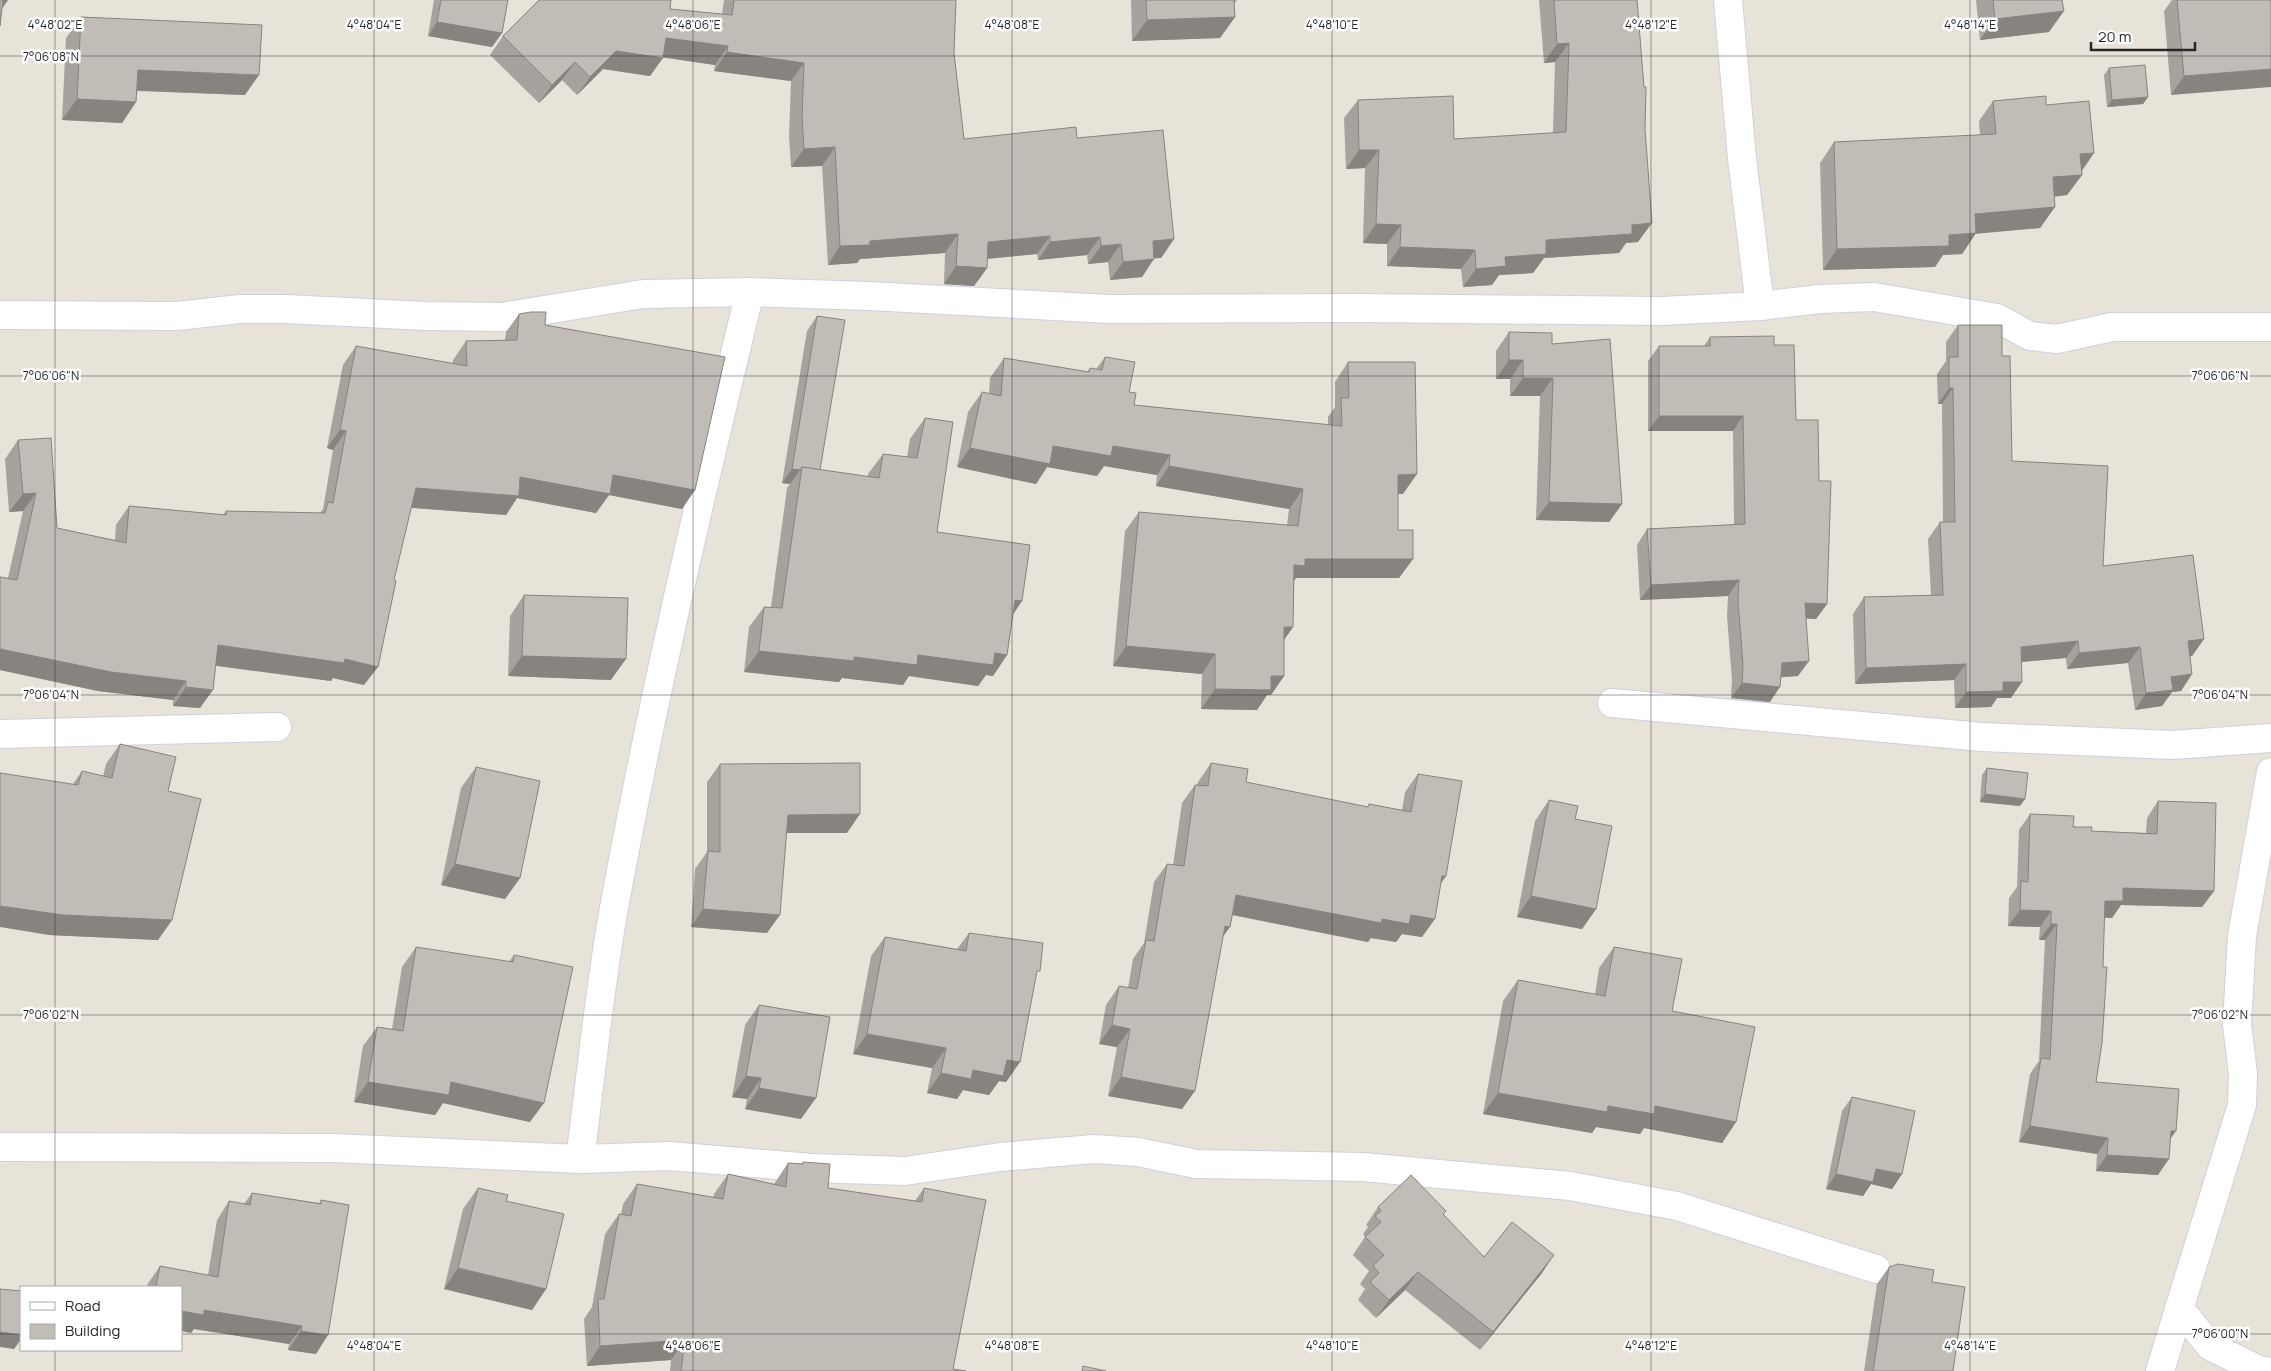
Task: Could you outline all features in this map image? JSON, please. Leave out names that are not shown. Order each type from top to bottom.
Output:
[{"type":"street","points":[[1728,0],[1742,158],[1760,306]]},
{"type":"street","points":[[580,1159],[614,911],[650,723],[701,494],[750,292]]},
{"type":"street","points":[[0,315],[176,316],[240,309],[286,309],[426,316],[502,317],[643,294],[750,292],[869,296],[1109,309],[1372,308],[1662,311],[1760,306],[1820,299],[1874,297],[1997,318],[2030,336],[2056,339],[2112,327],[2271,327]]},
{"type":"street","points":[[1612,703],[1982,737],[2172,745],[2271,738]]},
{"type":"street","points":[[0,734],[277,727]]},
{"type":"street","points":[[2160,1371],[2242,1105],[2243,1074],[2238,1024],[2242,936],[2271,772]]},
{"type":"street","points":[[0,1147],[334,1148],[580,1159],[670,1156],[812,1168],[906,1171],[1000,1158],[1094,1149],[1138,1152],[1196,1164],[1363,1167],[1570,1186],[1677,1206],[1876,1269]]},
{"type":"street","points":[[2179,1308],[2210,1346],[2259,1370],[2266,1371]]},
{"type":"building","points":[[0,0],[3,0],[0,26]]},
{"type":"building","points":[[441,0],[508,0],[502,33],[437,22]]},
{"type":"building","points":[[539,0],[671,0],[670,9],[732,15],[734,0],[956,0],[954,53],[964,139],[1076,127],[1077,138],[1163,130],[1174,239],[1153,241],[1154,259],[1123,262],[1121,244],[1101,246],[1100,237],[1050,242],[1050,236],[988,242],[987,268],[956,266],[958,234],[870,241],[870,245],[840,246],[835,147],[804,149],[802,118],[804,63],[727,52],[728,46],[666,38],[663,58],[616,51],[590,77],[575,62],[552,85],[503,36]]},
{"type":"building","points":[[1146,0],[1234,0],[1235,17],[1147,20]]},
{"type":"building","points":[[1554,0],[1637,0],[1644,87],[1646,87],[1645,129],[1652,223],[1632,225],[1632,234],[1546,240],[1546,254],[1505,257],[1506,266],[1476,269],[1475,250],[1400,247],[1401,225],[1376,224],[1379,150],[1359,150],[1358,100],[1453,96],[1454,139],[1566,132],[1569,43],[1557,44]]},
{"type":"building","points":[[1993,0],[2062,0],[2064,11],[1995,19]]},
{"type":"building","points":[[2177,0],[2271,0],[2271,69],[2184,76]]},
{"type":"building","points":[[81,17],[262,25],[259,75],[138,70],[136,102],[77,99]]},
{"type":"building","points":[[2145,65],[2148,97],[2112,100],[2109,68]]},
{"type":"building","points":[[2046,96],[2046,105],[2089,101],[2094,153],[2080,154],[2082,175],[2053,177],[2055,207],[1975,214],[1976,233],[1949,235],[1949,246],[1837,249],[1834,142],[1996,134],[1993,101]]},
{"type":"building","points":[[546,312],[545,325],[725,357],[695,490],[613,475],[610,494],[520,477],[519,496],[416,488],[394,580],[396,581],[378,667],[345,659],[344,663],[218,645],[213,690],[186,687],[186,681],[111,672],[0,649],[0,577],[17,580],[36,493],[23,494],[18,440],[51,438],[57,528],[126,543],[129,506],[226,515],[226,511],[325,513],[328,502],[333,503],[346,431],[340,430],[356,346],[467,366],[466,341],[517,340],[519,314]]},
{"type":"building","points":[[817,316],[845,320],[820,470],[802,467],[800,470],[792,469]]},
{"type":"building","points":[[1958,325],[2002,325],[2002,356],[2010,356],[2012,461],[2108,466],[2103,566],[2193,555],[2204,639],[2188,641],[2192,674],[2171,677],[2173,690],[2146,693],[2140,647],[2079,653],[2078,641],[2021,647],[2022,682],[2003,682],[2003,691],[1966,692],[1966,664],[1866,668],[1864,597],[1943,595],[1940,522],[1955,522],[1953,388],[1949,388],[1949,357],[1958,357]]},
{"type":"building","points":[[1509,332],[1552,333],[1552,344],[1610,339],[1622,504],[1549,502],[1553,378],[1523,378],[1523,360],[1509,360]]},
{"type":"building","points":[[1774,336],[1774,345],[1794,345],[1796,420],[1818,420],[1819,481],[1831,481],[1827,604],[1805,603],[1809,661],[1782,663],[1780,687],[1742,683],[1743,664],[1738,601],[1739,580],[1651,585],[1647,529],[1745,524],[1743,416],[1659,416],[1659,346],[1710,346],[1710,337]]},
{"type":"building","points":[[1105,357],[1135,362],[1129,392],[1136,393],[1134,405],[1342,426],[1341,398],[1349,398],[1348,362],[1415,362],[1417,474],[1398,475],[1398,530],[1413,530],[1413,559],[1305,559],[1305,566],[1294,565],[1293,627],[1284,627],[1284,676],[1271,676],[1271,690],[1215,689],[1215,654],[1126,646],[1139,512],[1298,526],[1303,489],[1169,466],[1170,455],[1113,446],[1111,456],[1053,446],[1050,464],[970,448],[982,392],[1001,396],[1004,358],[1089,372],[1090,368],[1102,370]]},
{"type":"building","points":[[925,418],[953,422],[937,532],[1030,545],[1022,601],[1015,600],[1007,655],[995,653],[993,665],[918,655],[917,665],[854,657],[854,661],[759,651],[764,607],[782,608],[802,467],[879,478],[883,454],[917,458]]},
{"type":"building","points":[[524,595],[628,598],[626,659],[522,656]]},
{"type":"building","points":[[120,744],[176,757],[168,791],[201,799],[172,920],[63,915],[0,906],[0,773],[78,785],[82,771],[112,778]]},
{"type":"building","points":[[860,763],[860,814],[788,815],[780,915],[703,909],[708,851],[720,852],[720,764]]},
{"type":"building","points":[[1211,763],[1248,769],[1246,782],[1368,807],[1369,804],[1411,812],[1418,774],[1462,781],[1446,876],[1442,876],[1435,919],[1411,915],[1409,924],[1382,919],[1381,923],[1236,895],[1230,927],[1225,926],[1195,1091],[1121,1077],[1130,1029],[1112,1025],[1119,986],[1137,989],[1146,940],[1154,941],[1167,864],[1184,866],[1195,785],[1208,786]]},
{"type":"building","points":[[476,767],[540,781],[520,878],[455,864]]},
{"type":"building","points":[[1987,768],[2028,773],[2025,799],[1985,794]]},
{"type":"building","points":[[1549,800],[1578,806],[1575,819],[1612,826],[1596,909],[1531,896]]},
{"type":"building","points":[[2158,801],[2216,803],[2214,891],[2123,888],[2123,901],[2105,901],[2103,967],[2107,967],[2102,1043],[2096,1082],[2179,1089],[2176,1131],[2171,1131],[2169,1159],[2107,1155],[2108,1138],[2030,1126],[2041,1058],[2050,1059],[2057,924],[2051,924],[2051,911],[2020,910],[2021,881],[2028,882],[2030,814],[2074,816],[2073,827],[2092,827],[2091,831],[2157,834]]},
{"type":"building","points":[[969,933],[1043,943],[1040,971],[1037,971],[1020,1062],[1007,1060],[1003,1076],[973,1070],[971,1079],[941,1073],[946,1048],[867,1034],[885,937],[966,951]]},
{"type":"building","points":[[416,947],[513,962],[514,955],[573,967],[544,1103],[451,1082],[449,1095],[368,1082],[377,1027],[403,1031]]},
{"type":"building","points":[[1614,947],[1682,959],[1672,1011],[1755,1027],[1736,1122],[1655,1106],[1654,1114],[1608,1106],[1607,1112],[1498,1093],[1518,980],[1605,996]]},
{"type":"building","points":[[759,1005],[830,1017],[816,1098],[759,1088],[761,1078],[746,1076]]},
{"type":"building","points":[[1852,1097],[1915,1111],[1902,1174],[1876,1169],[1873,1182],[1836,1174]]},
{"type":"building","points":[[803,1162],[830,1164],[828,1188],[922,1202],[924,1188],[986,1200],[953,1369],[966,1371],[681,1371],[685,1340],[600,1346],[598,1299],[604,1299],[619,1214],[631,1216],[637,1184],[723,1199],[728,1174],[786,1187],[788,1163],[803,1164]]},
{"type":"building","points":[[1411,1175],[1446,1211],[1443,1214],[1484,1257],[1512,1222],[1554,1255],[1493,1332],[1418,1272],[1389,1300],[1370,1282],[1379,1273],[1373,1266],[1384,1255],[1365,1237],[1381,1222],[1375,1216],[1381,1211],[1378,1207]]},
{"type":"building","points":[[478,1188],[508,1195],[506,1201],[564,1214],[546,1289],[458,1268]]},
{"type":"building","points":[[252,1193],[321,1204],[321,1200],[349,1205],[328,1335],[301,1331],[302,1326],[204,1310],[204,1315],[182,1311],[182,1286],[156,1286],[160,1266],[218,1277],[229,1201],[250,1205]]},
{"type":"building","points":[[1898,1264],[1934,1270],[1932,1282],[1965,1287],[1953,1371],[1873,1371],[1889,1267]]},
{"type":"building","points":[[0,1289],[20,1291],[20,1335],[0,1332]]},
{"type":"building","points":[[1083,1366],[1106,1371],[1082,1371]]}]
